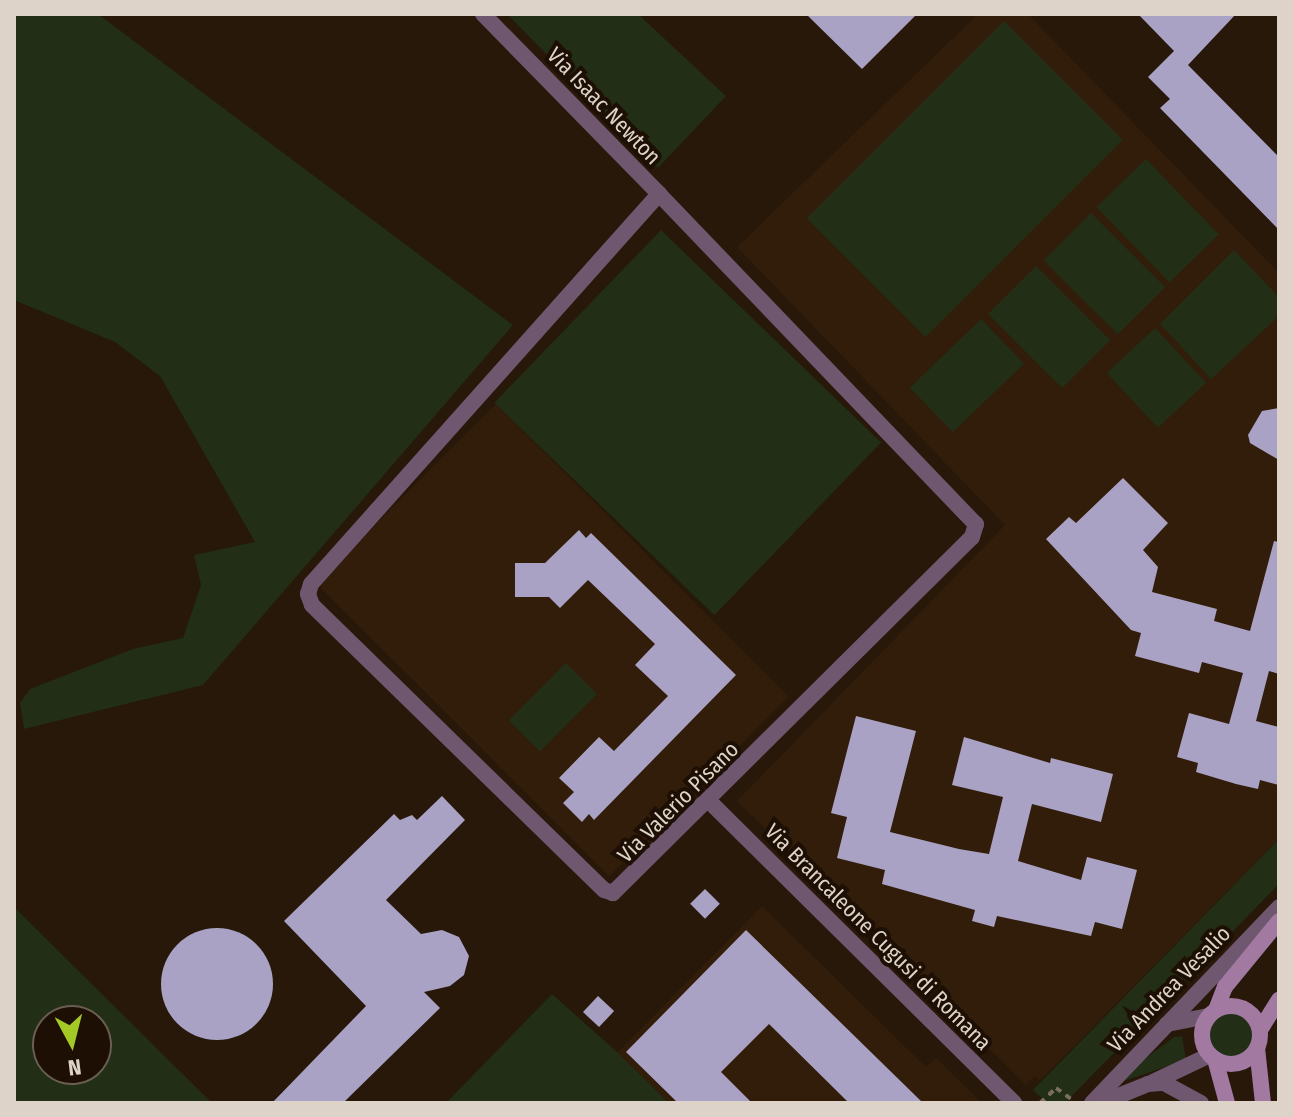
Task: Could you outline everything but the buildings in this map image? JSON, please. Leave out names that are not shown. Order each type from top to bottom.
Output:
[{"type":"main road","name":"Via Andrea Vesalio","points":[[1212,1013],[1225,987],[1279,921]]},
{"type":"main road","points":[[1263,1103],[1257,1048],[1260,1030],[1279,999]]},
{"type":"main road","points":[[1227,1103],[1212,1057],[1202,1039],[1212,1013],[1242,1008],[1260,1030]]},
{"type":"main road","points":[[1212,1057],[1235,1064],[1257,1048]]},
{"type":"street","name":"Via Isaac Newton","points":[[483,14],[659,194]]},
{"type":"street","name":"Via Valerio Pisano","points":[[659,194],[976,524],[972,537],[710,802],[620,890],[604,890],[312,605],[308,594],[311,584],[659,194]]},
{"type":"street","name":"Via Brancaleone Cugusi di Romana","points":[[710,802],[1014,1103]]},
{"type":"street","name":"Via Andrea Vesalio","points":[[1092,1103],[1279,907]]},
{"type":"street","points":[[1166,1025],[1212,1013]]},
{"type":"street","points":[[1101,1103],[1212,1057]]},
{"type":"street","points":[[1148,1084],[1164,1083],[1201,1103]]},
{"type":"path","points":[[1040,1103],[1056,1088],[1076,1103]]},
{"type":"shaded area","points":[[978,14],[1028,14],[1279,273],[1279,839],[1040,1081],[1034,1076],[1026,1085],[737,801],[1005,525],[737,247]]},
{"type":"shaded area","points":[[496,404],[789,697],[609,876],[316,584]]},
{"type":"shaded area","points":[[762,906],[926,1067],[936,1058],[982,1103],[669,1103],[617,1053]]},
{"type":"green space","points":[[14,14],[98,14],[513,325],[203,685],[24,729],[20,703],[30,689],[133,649],[183,638],[201,585],[194,555],[255,542],[160,376],[115,342],[14,300]]},
{"type":"green space","points":[[507,14],[638,14],[726,96],[658,168]]},
{"type":"green space","points":[[1004,21],[1123,140],[926,337],[807,218]]},
{"type":"green space","points":[[1146,159],[1219,235],[1169,282],[1096,207]]},
{"type":"green space","points":[[1091,213],[1165,287],[1118,335],[1044,260]]},
{"type":"green space","points":[[661,230],[881,443],[714,615],[494,403]]},
{"type":"green space","points":[[1234,250],[1279,297],[1279,316],[1211,379],[1160,324]]},
{"type":"green space","points":[[1036,266],[1110,340],[1062,388],[988,314]]},
{"type":"green space","points":[[981,319],[1024,364],[953,432],[910,388]]},
{"type":"green space","points":[[1155,328],[1206,383],[1158,428],[1107,373]]},
{"type":"green space","points":[[566,663],[597,694],[540,751],[509,720]]},
{"type":"green space","points":[[1279,839],[1279,884],[1065,1103],[1047,1103],[1033,1090]]},
{"type":"green space","points":[[14,907],[212,1103],[14,1103]]},
{"type":"green space","points":[[552,994],[617,1052],[669,1103],[446,1103]]},
{"type":"green space","points":[[1231,1007],[1251,1015],[1259,1035],[1251,1055],[1231,1063],[1211,1055],[1203,1035],[1211,1015]]},
{"type":"green space","points":[[1182,1036],[1186,1060],[1109,1086],[1174,1037]]}]
